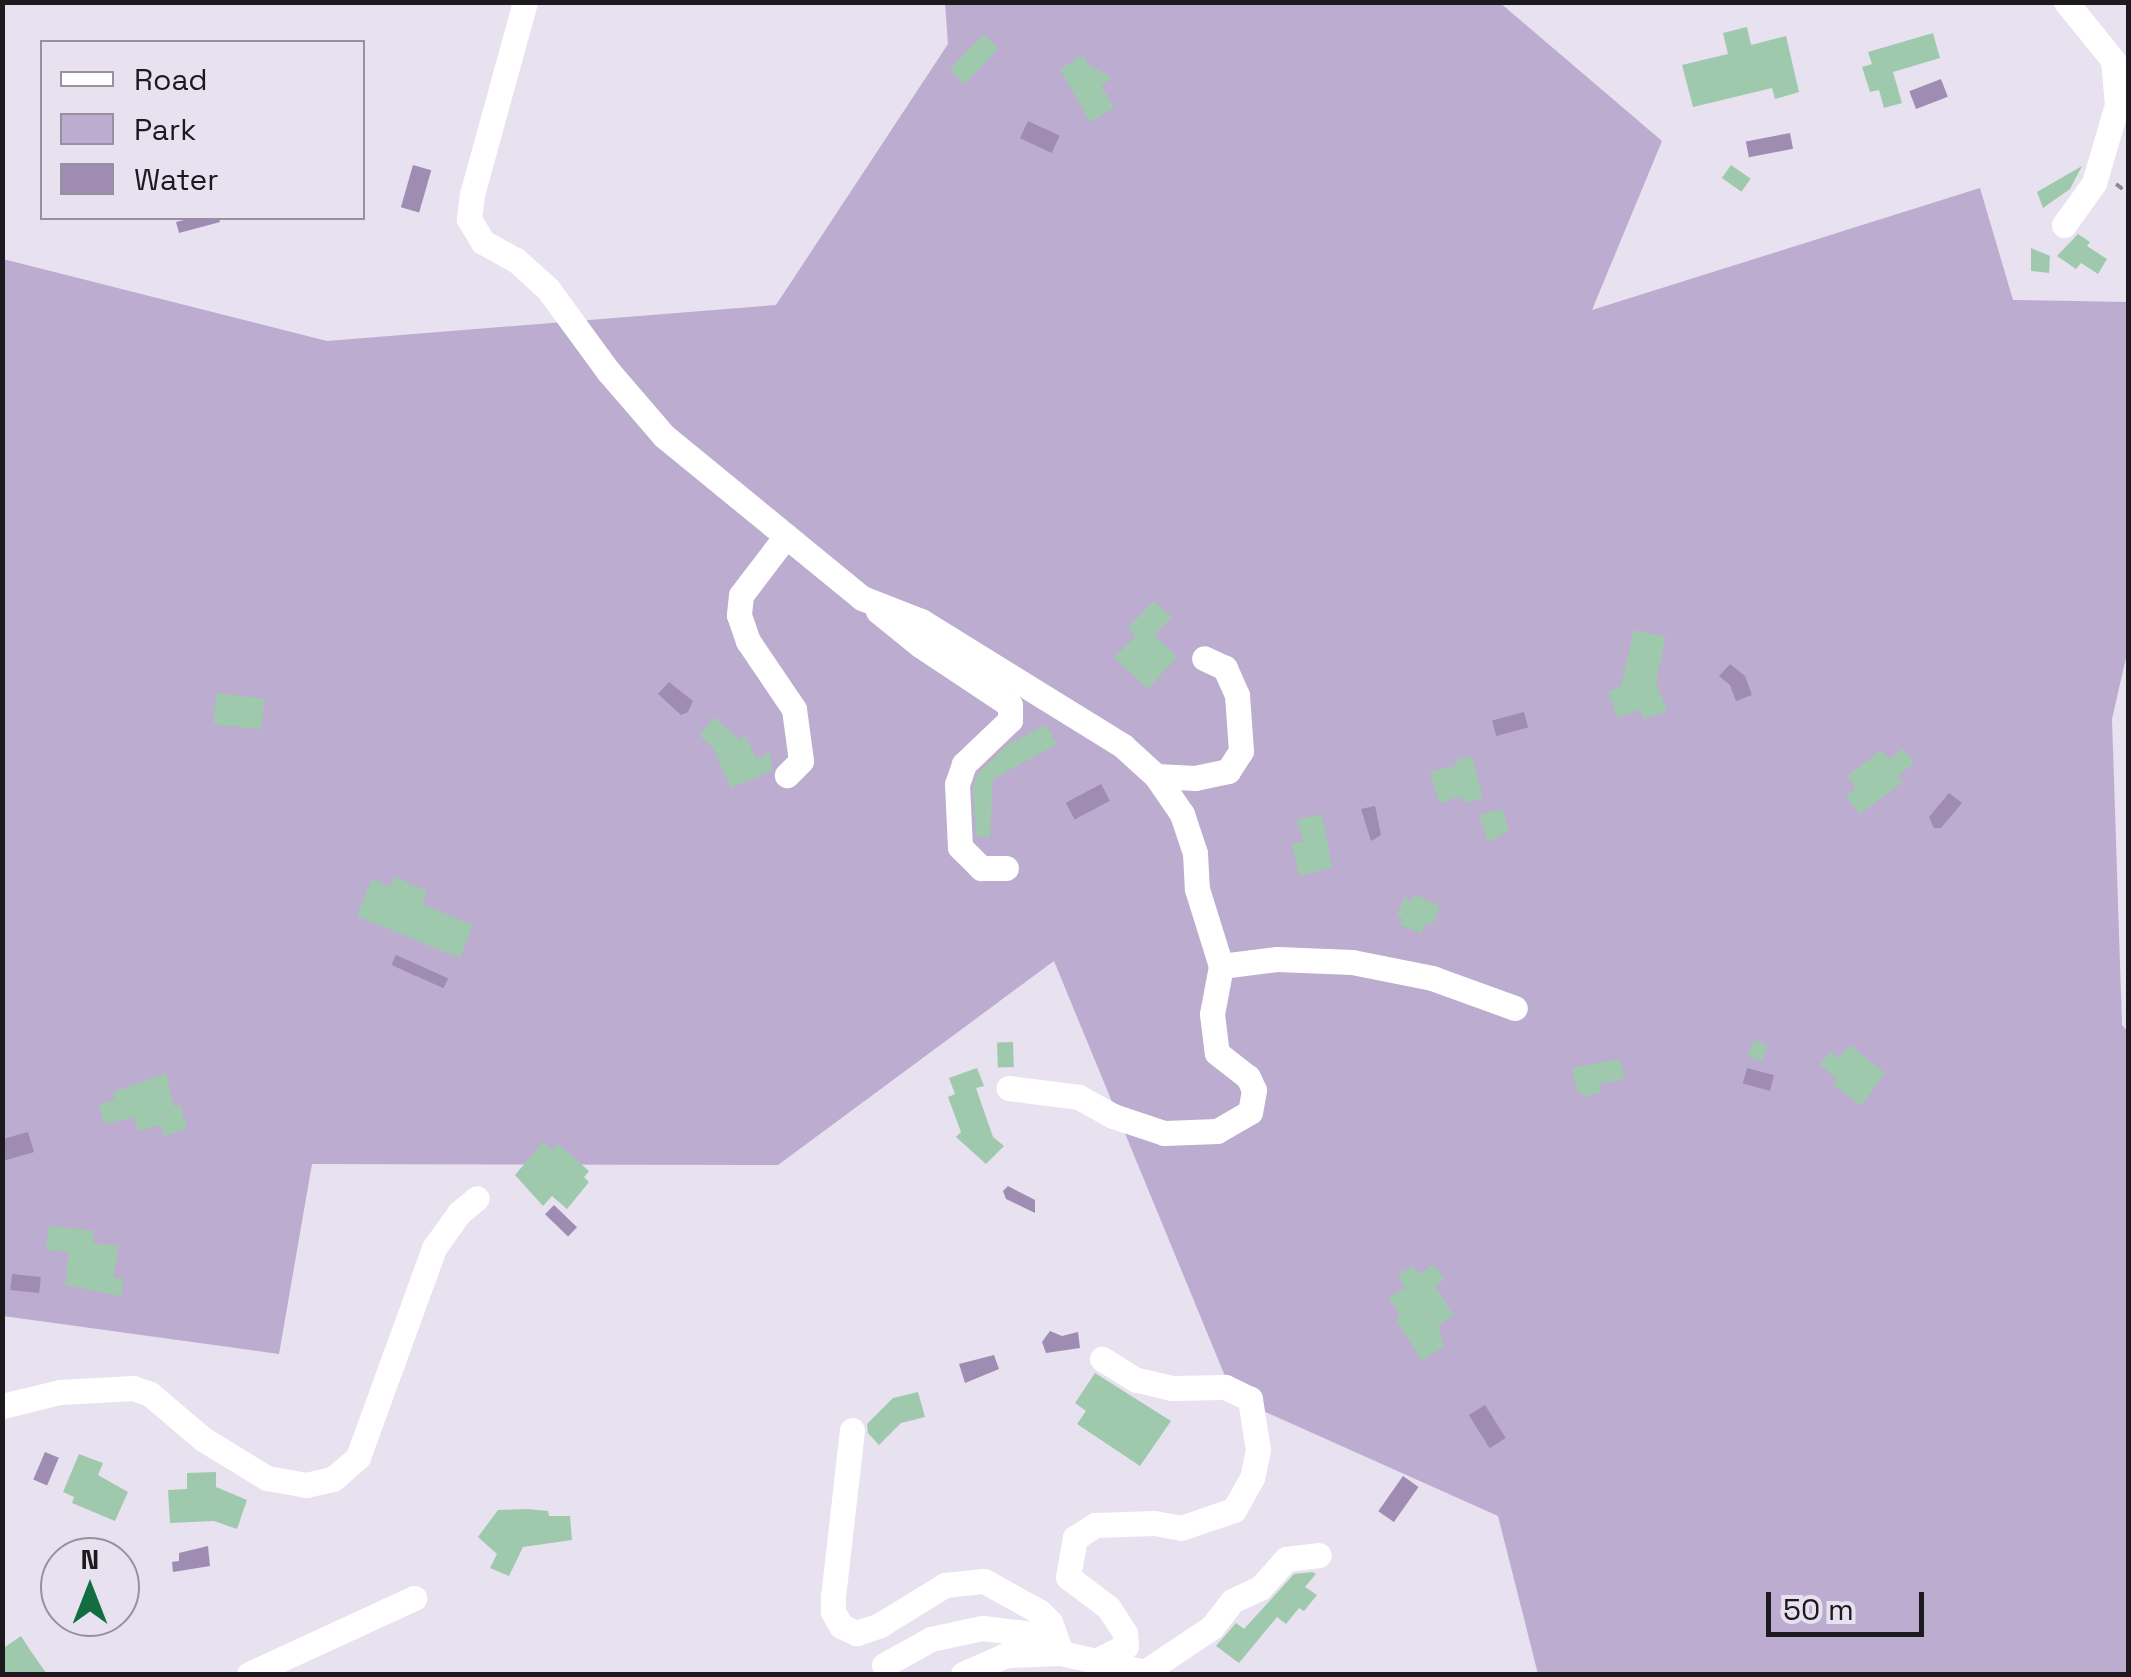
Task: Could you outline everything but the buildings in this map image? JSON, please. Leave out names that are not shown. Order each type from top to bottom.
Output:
[{"type":"street","points":[[525,2],[472,194],[470,219],[483,242],[516,260],[548,289],[608,370],[664,436],[920,646],[1010,705],[1010,720],[964,764],[958,784],[960,846],[982,868],[1006,868]]},
{"type":"street","points":[[2064,225],[2094,183],[2117,105],[2113,60],[2066,2]]},
{"type":"street","points":[[786,536],[741,594],[740,614],[748,640],[794,710],[800,761],[787,775]]},
{"type":"street","points":[[862,598],[890,606],[968,648],[1123,746],[1156,776],[1187,827],[1195,853],[1198,890],[1222,966],[1212,1014],[1217,1052],[1248,1076],[1254,1090],[1250,1112],[1216,1132],[1164,1133],[1113,1116],[1080,1096],[1009,1088]]},
{"type":"street","points":[[1156,776],[1195,778],[1228,771],[1241,750],[1236,695],[1225,668],[1204,658]]},
{"type":"street","points":[[1222,966],[1278,959],[1352,962],[1432,978],[1515,1008]]},
{"type":"street","points":[[2,1406],[60,1392],[133,1388],[150,1394],[203,1439],[267,1478],[306,1485],[333,1479],[358,1456],[434,1248],[459,1213],[478,1198]]},
{"type":"street","points":[[1102,1359],[1136,1380],[1172,1388],[1224,1387],[1250,1399],[1258,1450],[1252,1478],[1234,1510],[1181,1528],[1154,1523],[1095,1525],[1075,1538],[1068,1577],[1108,1608],[1125,1634],[1126,1646],[1105,1661]]},
{"type":"street","points":[[852,1430],[833,1596],[833,1612],[841,1626],[856,1633],[880,1625],[945,1585],[984,1581],[1040,1612],[1050,1622],[1060,1653]]},
{"type":"street","points":[[963,1674],[1006,1654],[1060,1653],[1146,1674],[1212,1627],[1232,1601],[1260,1588],[1286,1559],[1319,1555]]},
{"type":"street","points":[[249,1674],[414,1598]]},
{"type":"street","points":[[884,1666],[930,1639],[982,1628],[1035,1634],[1060,1653]]},
{"type":"green space","points":[[1499,2],[1662,141],[1592,310],[1980,188],[2013,300],[2128,302],[2128,649],[2112,719],[2122,1025],[2128,1032],[2128,1674],[1538,1674],[1498,1516],[1234,1398],[1054,961],[778,1165],[312,1164],[279,1354],[3,1316],[3,259],[327,341],[776,305],[948,44],[945,3]]},
{"type":"water","points":[[1941,79],[1948,97],[1916,109],[1909,91]]},
{"type":"water","points":[[1028,121],[1060,136],[1052,153],[1020,138]]},
{"type":"water","points":[[1790,133],[1793,149],[1749,157],[1746,142]]},
{"type":"water","points":[[413,165],[431,170],[419,213],[401,207]]},
{"type":"water","points":[[220,220],[220,222],[179,233],[176,222]]},
{"type":"water","points":[[1730,664],[1745,676],[1752,695],[1736,701],[1730,685],[1719,676]]},
{"type":"water","points":[[669,682],[693,701],[688,712],[681,715],[658,694]]},
{"type":"water","points":[[1524,712],[1528,727],[1496,736],[1492,721]]},
{"type":"water","points":[[1101,784],[1110,801],[1075,820],[1066,803]]},
{"type":"water","points":[[1949,793],[1962,803],[1941,828],[1934,828],[1929,817]]},
{"type":"water","points":[[1375,806],[1381,835],[1371,841],[1361,809]]},
{"type":"water","points":[[396,955],[448,978],[444,988],[392,965]]},
{"type":"water","points":[[1747,1068],[1774,1075],[1770,1091],[1743,1083]]},
{"type":"water","points":[[28,1132],[34,1152],[3,1161],[3,1139]]},
{"type":"water","points":[[1008,1186],[1035,1200],[1035,1213],[1006,1199],[1003,1191]]},
{"type":"water","points":[[554,1205],[577,1227],[568,1237],[545,1214]]},
{"type":"water","points":[[12,1274],[41,1277],[39,1293],[10,1290]]},
{"type":"water","points":[[1050,1331],[1062,1336],[1078,1332],[1080,1348],[1046,1353],[1042,1342]]},
{"type":"water","points":[[994,1355],[999,1369],[965,1383],[959,1364]]},
{"type":"water","points":[[1485,1405],[1506,1438],[1490,1448],[1469,1415]]},
{"type":"water","points":[[45,1452],[59,1458],[47,1485],[33,1480]]},
{"type":"water","points":[[1403,1476],[1419,1487],[1394,1522],[1378,1511]]},
{"type":"water","points":[[208,1546],[210,1566],[173,1572],[172,1562],[179,1561],[179,1553]]}]
